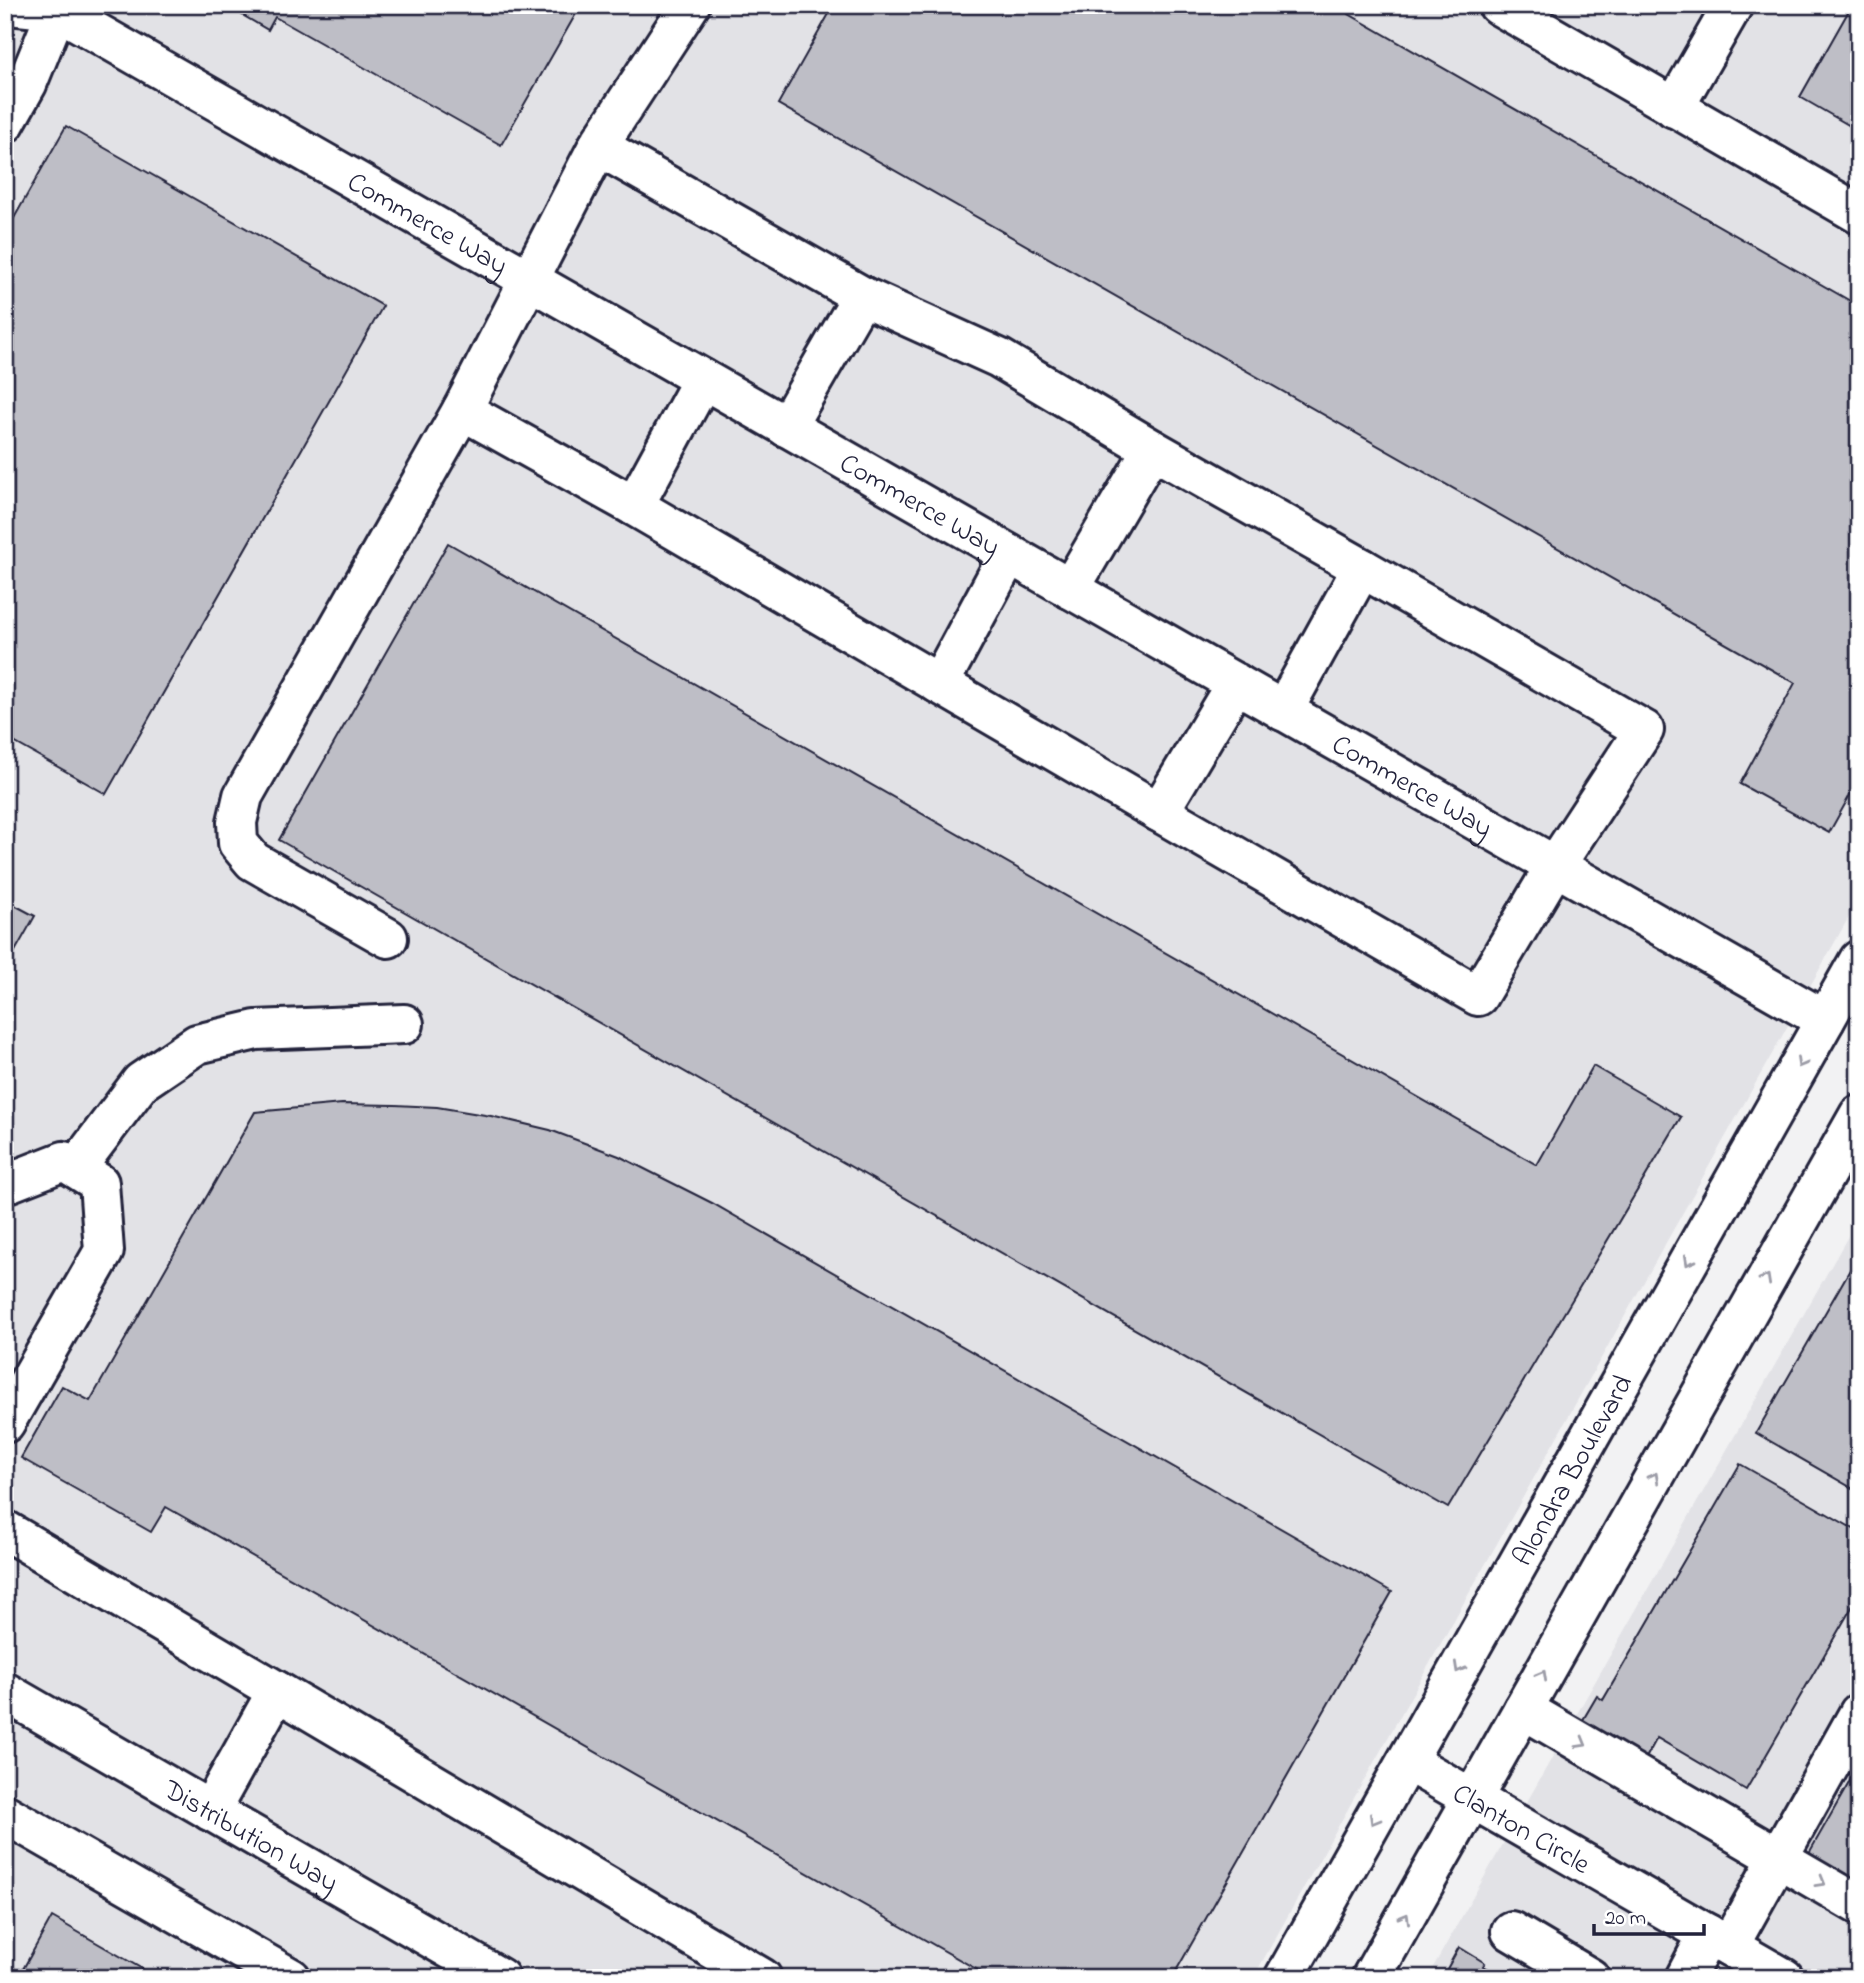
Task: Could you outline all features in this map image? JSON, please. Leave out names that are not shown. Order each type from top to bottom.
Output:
[{"type":"street","name":"Commerce Way","points":[[9,5],[75,13],[528,279],[1825,1020]]},
{"type":"street","points":[[388,937],[253,861],[238,844],[237,822],[243,796],[462,410],[598,146],[690,5]]},
{"type":"street","points":[[1499,5],[1859,214]]},
{"type":"street","points":[[1675,108],[1733,5]]},
{"type":"street","points":[[5,123],[27,84],[75,13]]},
{"type":"street","points":[[462,410],[634,506],[1478,996],[1555,866],[1644,730],[1152,449],[999,358],[862,296],[598,146]]},
{"type":"street","points":[[786,427],[862,296]]},
{"type":"street","points":[[634,506],[703,379]]},
{"type":"street","points":[[1070,589],[1152,449]]},
{"type":"street","points":[[939,684],[1009,554]]},
{"type":"street","points":[[1283,710],[1362,568]]},
{"type":"street","points":[[1159,812],[1236,683]]},
{"type":"street","name":"Alondra Boulevard","points":[[1284,1978],[1859,961]]},
{"type":"street","points":[[76,1168],[141,1082],[197,1044],[256,1030],[404,1024]]},
{"type":"street","points":[[1371,1978],[1859,1115]]},
{"type":"street","points":[[5,1184],[64,1161],[99,1183],[104,1251],[5,1423]]},
{"type":"street","points":[[5,1530],[762,1978]]},
{"type":"street","points":[[210,1811],[277,1691]]},
{"type":"street","name":"Distribution Way","points":[[5,1692],[500,1978]]},
{"type":"street","points":[[1523,1709],[1859,1905]]},
{"type":"street","points":[[1685,1978],[1718,1940],[1778,1858],[1859,1713]]},
{"type":"street","name":"Clanton Circle","points":[[1407,1761],[1784,1978]]},
{"type":"street","points":[[5,1814],[290,1978]]},
{"type":"street","points":[[1511,1931],[1590,1978]]},
{"type":"shaded area","points":[[5,5],[1859,5],[1859,899],[1253,1978],[5,1978]]},
{"type":"shaded area","points":[[1859,1217],[1859,1978],[1427,1978]]},
{"type":"building","points":[[225,5],[581,5],[501,145],[275,17],[268,30]]},
{"type":"building","points":[[834,5],[1333,5],[1859,306],[1859,779],[1829,833],[1740,784],[1795,683],[778,104]]},
{"type":"building","points":[[1852,5],[1859,5],[1859,131],[1800,97]]},
{"type":"building","points":[[66,126],[383,306],[106,794],[5,737],[5,234]]},
{"type":"building","points":[[448,543],[1537,1165],[1593,1066],[1681,1117],[1448,1508],[279,840]]},
{"type":"building","points":[[5,900],[35,916],[5,969]]},
{"type":"building","points":[[342,1104],[437,1107],[491,1116],[550,1130],[619,1156],[712,1203],[1392,1592],[1172,1978],[992,1978],[166,1507],[151,1532],[21,1458],[62,1386],[90,1401],[255,1112]]},
{"type":"building","points":[[1859,1254],[1859,1492],[1756,1433]]},
{"type":"building","points":[[1740,1464],[1859,1532],[1859,1595],[1746,1790],[1657,1738],[1641,1767],[1577,1730],[1597,1696],[1603,1700]]},
{"type":"building","points":[[1854,1774],[1859,1777],[1859,1881],[1809,1853]]},
{"type":"building","points":[[52,1917],[158,1978],[18,1978]]},
{"type":"building","points":[[1459,1947],[1485,1963],[1483,1966],[1505,1978],[1442,1978]]}]
